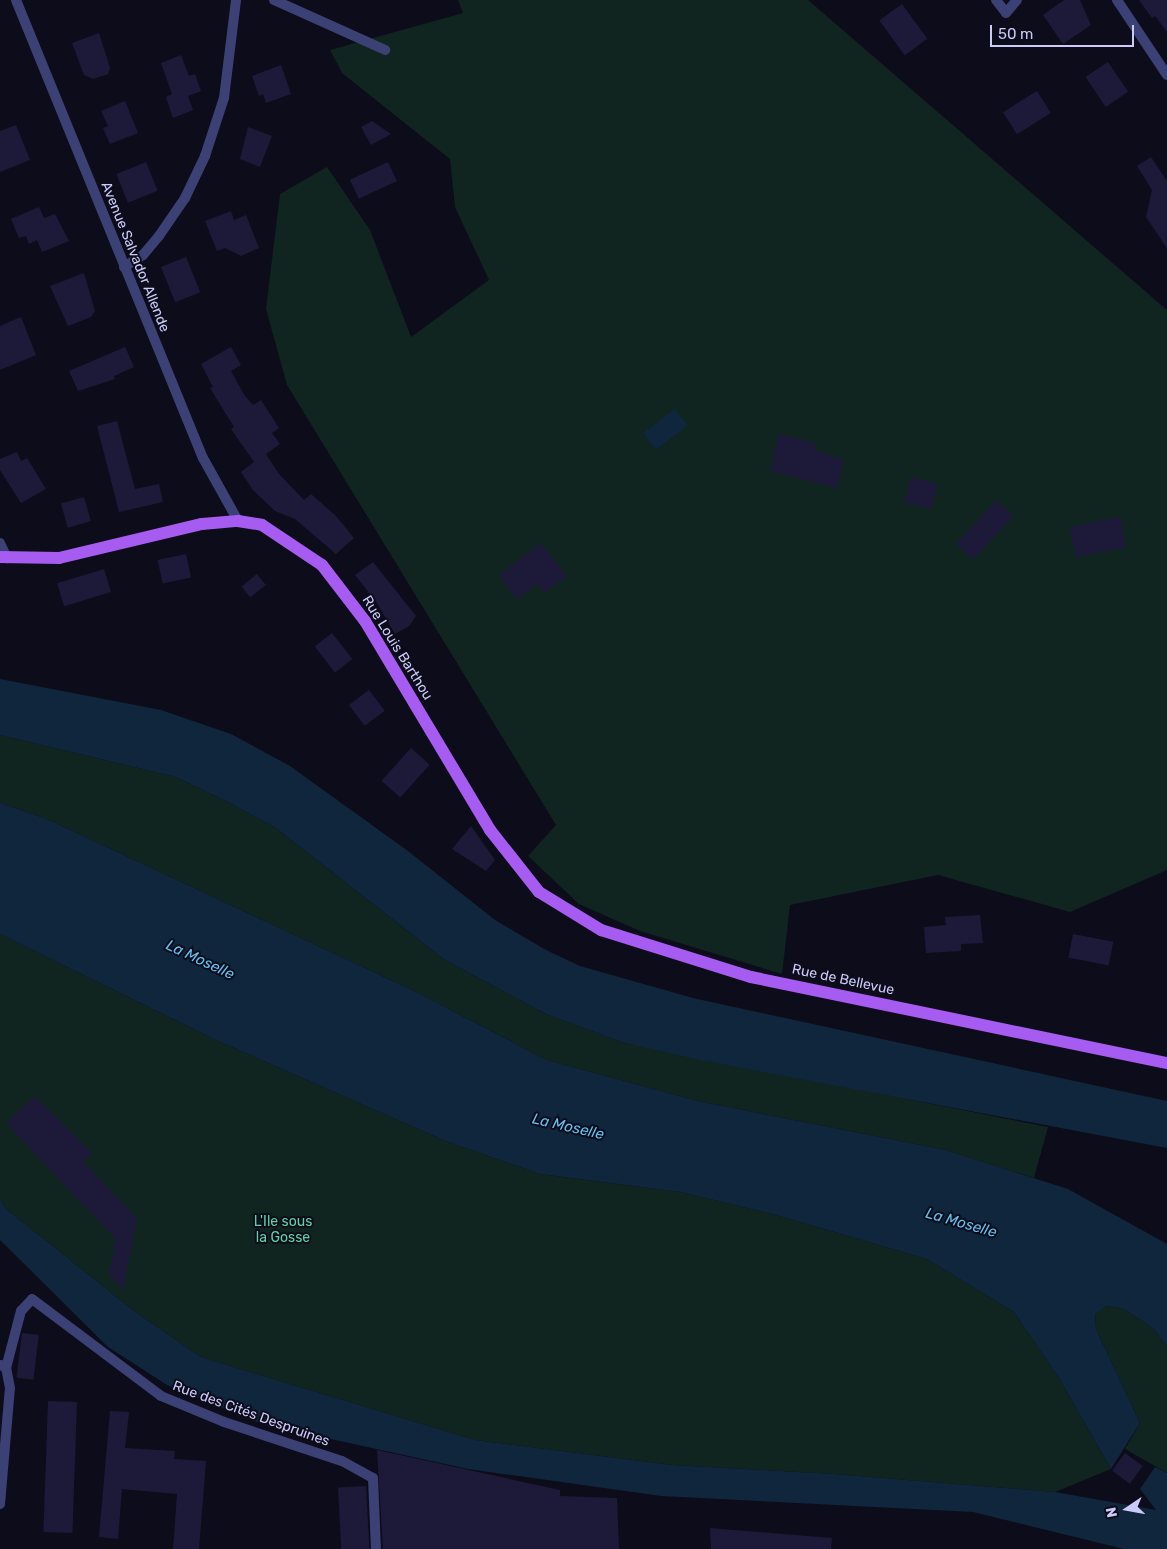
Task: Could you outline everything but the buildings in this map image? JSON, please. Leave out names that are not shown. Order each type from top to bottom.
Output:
[{"type":"main road","name":"Rue Louis Barthou","points":[[2,552],[59,558],[202,524],[238,521],[262,525],[322,565],[365,620],[490,830],[530,881]]},
{"type":"main road","name":"Rue de Bellevue","points":[[530,881],[539,892],[601,930],[751,976],[1167,1063]]},
{"type":"street","name":"Avenue Salvador Allende","points":[[16,0],[202,458],[238,521]]},
{"type":"street","points":[[124,267],[143,255],[159,236],[185,198],[205,156],[224,98],[236,0]]},
{"type":"street","points":[[276,0],[385,50]]},
{"type":"street","points":[[996,0],[1006,13],[1017,0]]},
{"type":"street","points":[[1117,0],[1167,75]]},
{"type":"street","name":"Rue des Cités Despruines","points":[[3,1366],[21,1311],[32,1299],[161,1396],[224,1422],[342,1461],[373,1478],[376,1549]]},
{"type":"street","points":[[0,1504],[10,1388],[3,1366]]},
{"type":"green space","points":[[458,0],[808,0],[1167,310],[1167,870],[1070,912],[938,875],[790,905],[782,974],[640,931],[579,904],[528,856],[556,825],[287,385],[266,309],[280,194],[327,167],[370,230],[411,337],[489,280],[455,207],[450,159],[342,73],[330,50],[463,13]]},
{"type":"green space","points":[[0,735],[176,777],[228,802],[276,828],[445,960],[548,1015],[625,1043],[1048,1127],[1034,1178],[946,1150],[698,1101],[547,1060],[414,991],[47,819],[0,803]]},
{"type":"green space","name":"L'Ile sous la Gosse","points":[[0,934],[216,1040],[448,1142],[540,1174],[681,1192],[776,1215],[927,1259],[1014,1312],[1059,1378],[1111,1469],[1055,1492],[834,1474],[672,1465],[475,1440],[201,1357],[134,1311],[6,1209],[0,1199]]},
{"type":"green space","points":[[1107,1306],[1124,1309],[1153,1328],[1167,1346],[1167,1473],[1125,1449],[1140,1423],[1096,1329],[1095,1313]]},
{"type":"water","points":[[675,409],[688,426],[656,450],[643,433]]},
{"type":"water","points":[[0,679],[161,710],[231,734],[290,766],[408,851],[495,920],[546,950],[580,966],[693,998],[1167,1101],[1167,1148],[700,1060],[625,1043],[548,1015],[445,960],[276,828],[228,802],[176,777],[0,735]]},
{"type":"water","name":"La Moselle","points":[[0,803],[47,819],[414,991],[547,1060],[698,1101],[946,1150],[1068,1189],[1167,1244],[1167,1346],[1153,1328],[1124,1309],[1107,1306],[1095,1314],[1096,1329],[1140,1423],[1111,1469],[1059,1378],[1014,1312],[927,1259],[776,1215],[681,1192],[540,1174],[448,1142],[216,1040],[0,934]]},
{"type":"water","points":[[0,1199],[6,1209],[134,1311],[201,1357],[475,1440],[672,1465],[834,1474],[1055,1492],[1156,1510],[1140,1489],[1155,1467],[1167,1473],[1167,1549],[1124,1549],[973,1512],[661,1496],[468,1469],[262,1424],[167,1385],[108,1347],[0,1240]]}]
